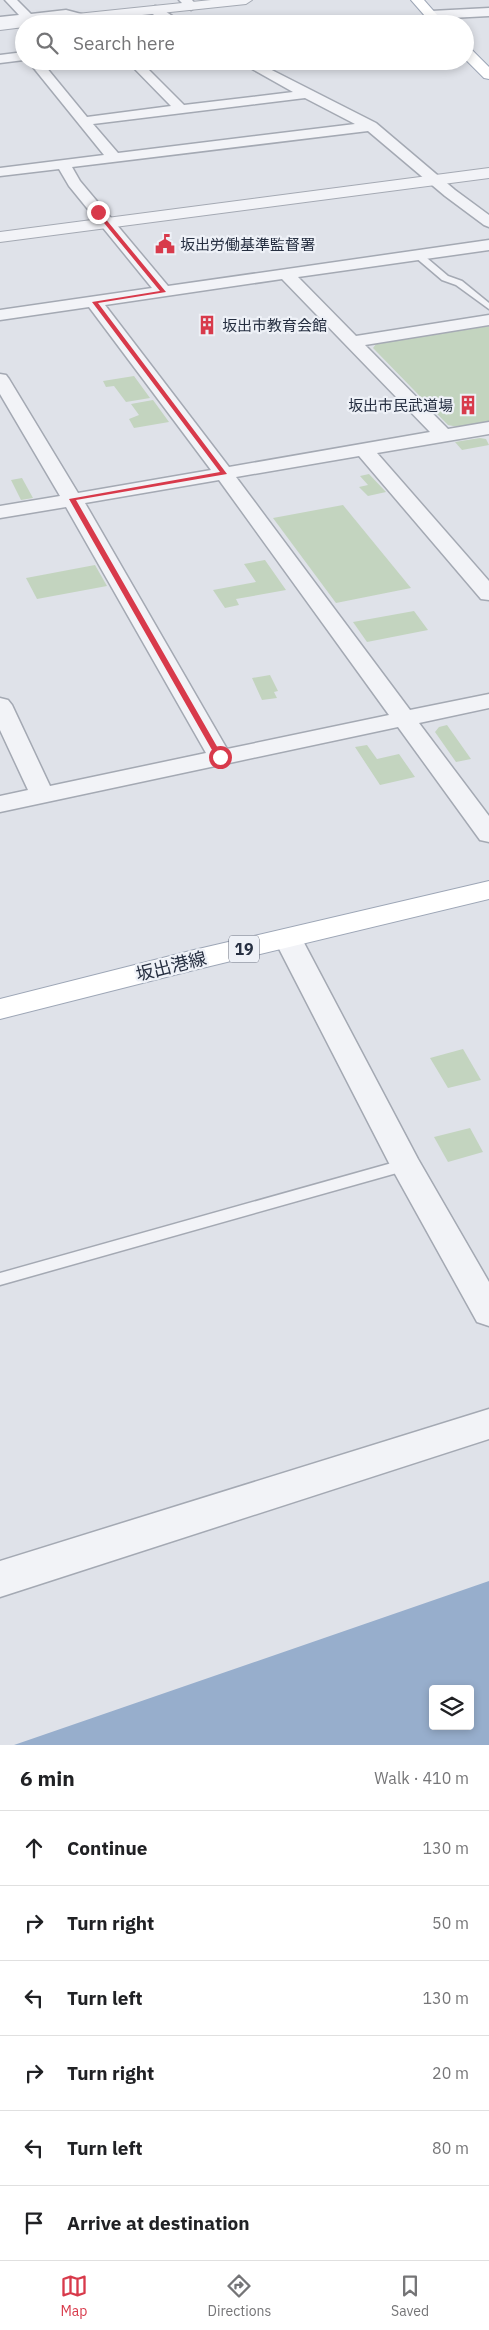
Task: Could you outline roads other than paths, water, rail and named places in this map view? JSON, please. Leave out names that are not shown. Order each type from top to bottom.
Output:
[{"type":"main road","points":[[417,0],[431,15]]},
{"type":"main road","points":[[474,60],[489,75]]},
{"type":"main road","name":"坂出港線","points":[[0,1009],[194,960],[489,890]]},
{"type":"street","points":[[11,0],[25,15]]},
{"type":"street","points":[[109,15],[155,10],[188,3],[246,0]]},
{"type":"street","points":[[155,10],[163,15]]},
{"type":"street","points":[[466,15],[489,12]]},
{"type":"street","points":[[56,15],[70,15]]},
{"type":"street","points":[[0,21],[15,19]]},
{"type":"street","points":[[0,26],[15,25]]},
{"type":"street","points":[[0,59],[15,57]]},
{"type":"street","points":[[42,70],[114,158]]},
{"type":"street","points":[[142,70],[181,109]]},
{"type":"street","points":[[261,70],[371,126],[489,222]]},
{"type":"street","points":[[84,121],[305,94]]},
{"type":"street","points":[[0,171],[64,165],[371,126]]},
{"type":"street","points":[[64,165],[74,183],[164,292]]},
{"type":"street","points":[[0,237],[489,173]]},
{"type":"street","points":[[0,315],[489,244]]},
{"type":"street","points":[[286,274],[444,436]]},
{"type":"street","points":[[94,302],[224,474],[489,834]]},
{"type":"street","points":[[353,342],[489,320]]},
{"type":"street","points":[[0,379],[72,499],[220,757]]},
{"type":"street","points":[[0,512],[489,428]]},
{"type":"street","points":[[364,450],[489,594]]},
{"type":"street","points":[[0,804],[489,701]]},
{"type":"street","points":[[0,705],[42,794]]},
{"type":"street","points":[[288,939],[406,1165],[489,1312]]},
{"type":"street","points":[[0,1579],[489,1424]]},
{"type":"lane","points":[[418,255],[445,278],[459,283],[489,307]]},
{"type":"lane","points":[[0,1278],[406,1165]]},
{"type":"water","points":[[489,1581],[489,1745],[14,1745]]},
{"type":"place","name":"坂出労働基準監督署","points":[[165,244]]},
{"type":"place","name":"坂出市教育会館","points":[[207,325]]},
{"type":"place","name":"坂出市民武道場","points":[[468,405]]}]
